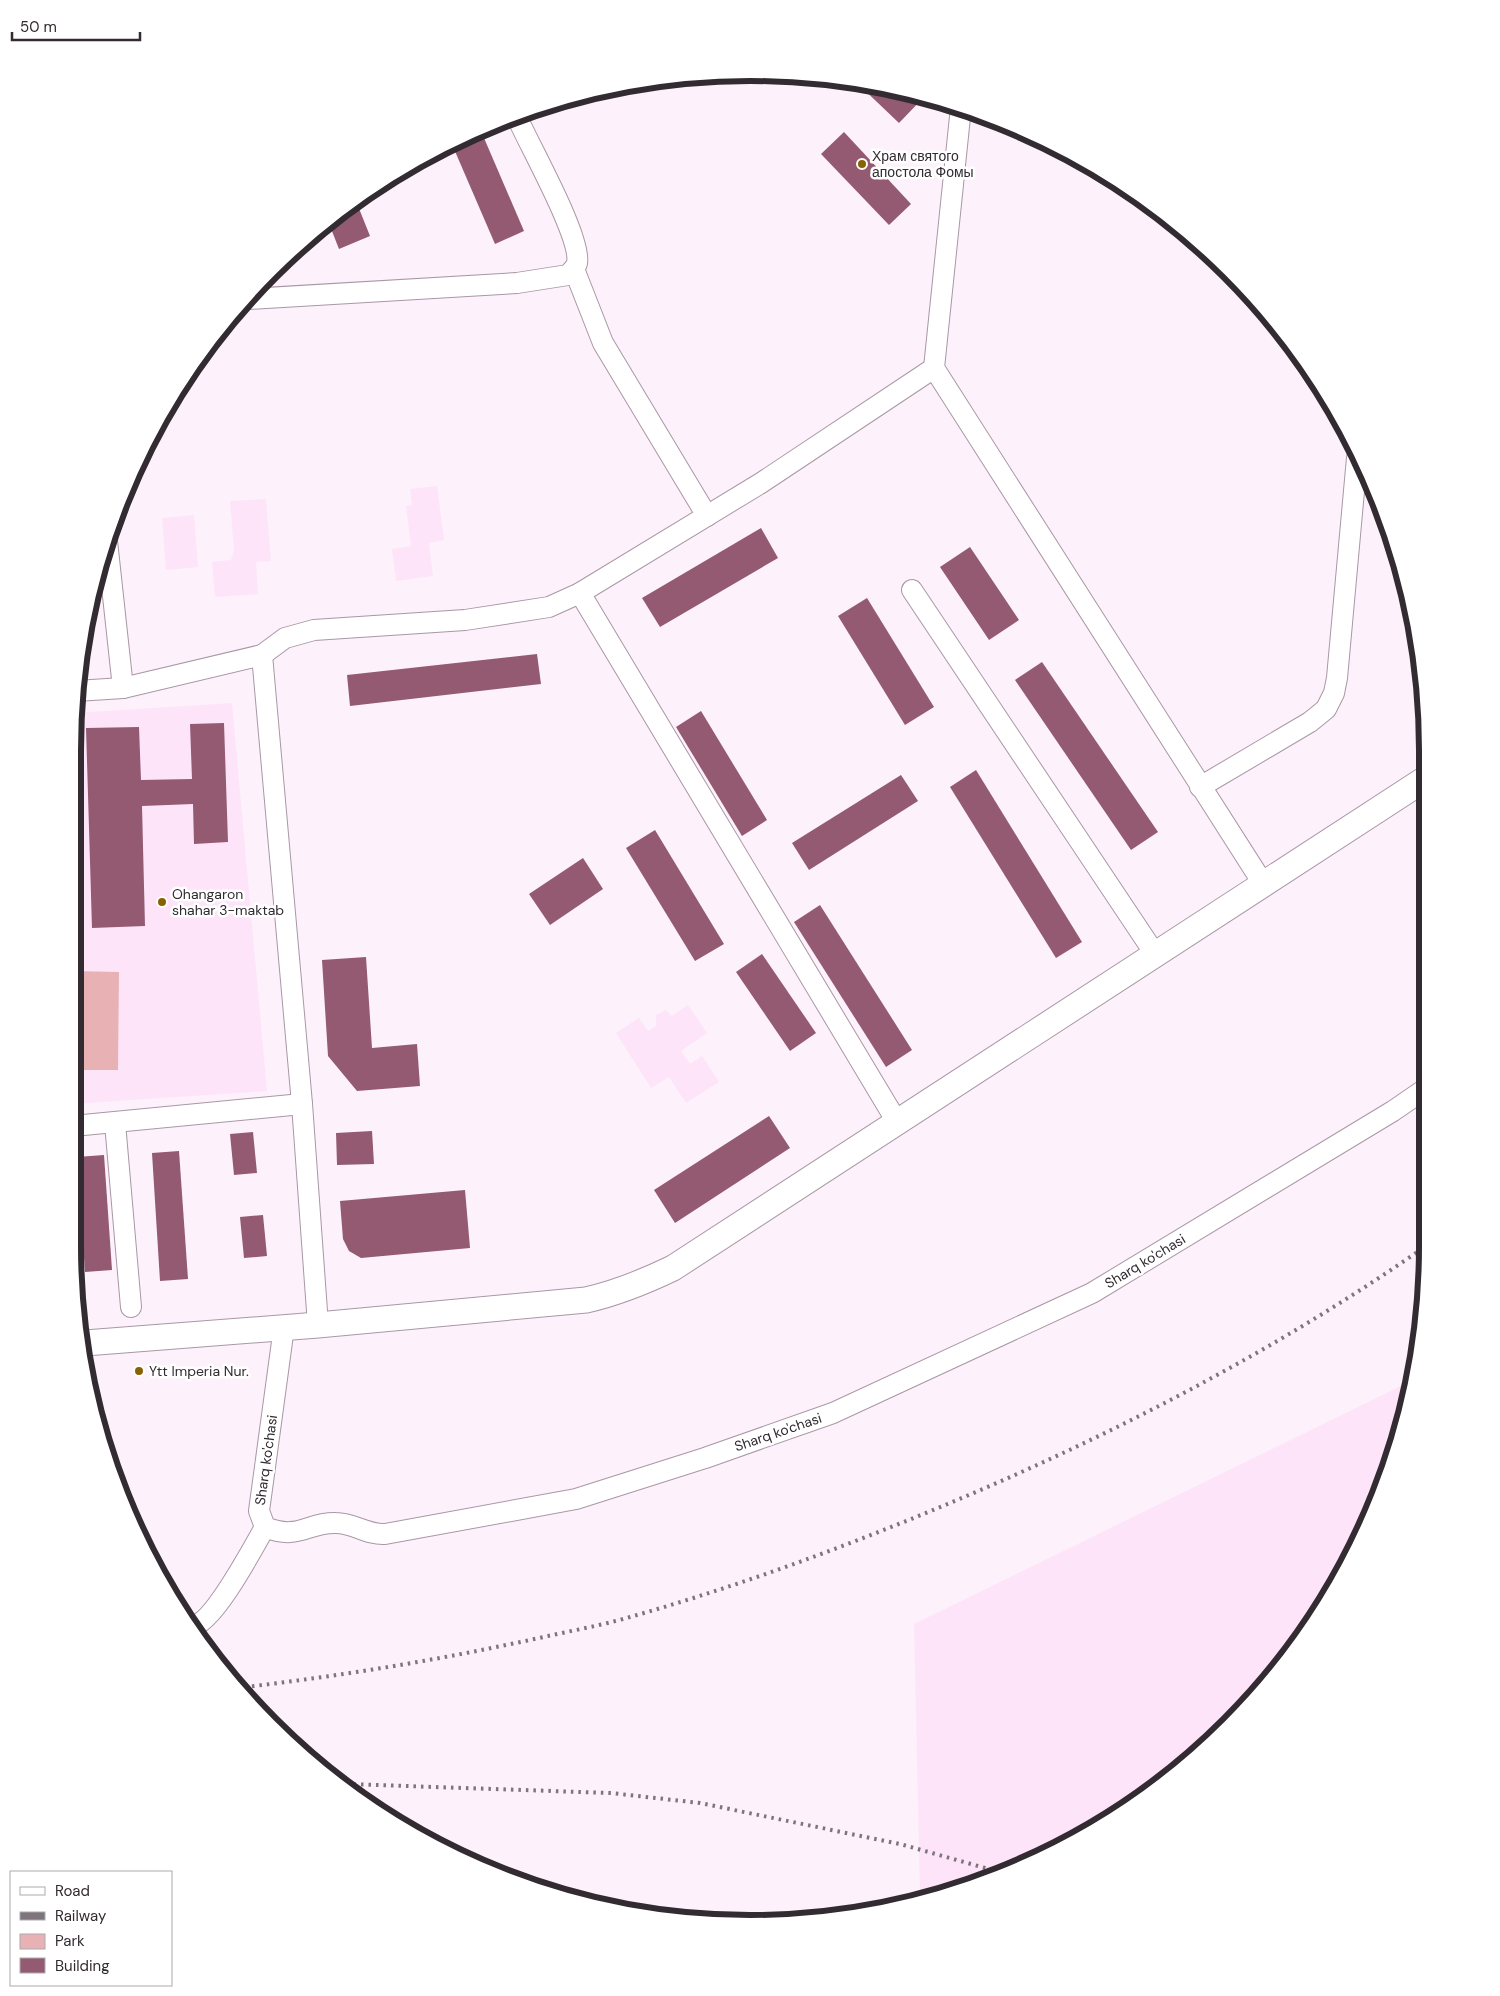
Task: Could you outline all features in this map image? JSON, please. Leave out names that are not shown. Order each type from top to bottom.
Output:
[{"type":"main road","points":[[89,1343],[284,1328],[586,1300],[616,1293],[673,1268],[1419,783]]},
{"type":"street","points":[[960,115],[934,368],[1264,885]]},
{"type":"street","points":[[257,298],[517,283],[568,274],[577,263],[570,231],[518,123]]},
{"type":"street","points":[[574,269],[603,343],[707,516]]},
{"type":"street","points":[[84,690],[123,688],[262,655],[285,638],[314,630],[465,620],[549,607],[580,593],[761,483],[934,368]]},
{"type":"street","points":[[1200,787],[1298,730],[1326,710],[1334,693],[1336,678],[1356,468]]},
{"type":"street","points":[[103,582],[123,688]]},
{"type":"street","points":[[912,590],[1155,954]]},
{"type":"street","points":[[580,593],[898,1122]]},
{"type":"street","points":[[262,655],[302,1104],[318,1325]]},
{"type":"street","name":"Sharq ko'chasi","points":[[284,1328],[259,1511],[265,1527],[280,1533],[293,1533],[333,1523],[341,1523],[366,1533],[385,1534],[576,1499],[705,1458],[833,1413],[1092,1293],[1393,1111],[1419,1093]]},
{"type":"street","points":[[81,1125],[302,1104]]},
{"type":"street","points":[[115,1123],[131,1307]]},
{"type":"street","points":[[199,1624],[214,1611],[265,1527]]},
{"type":"shaded area","points":[[437,486],[444,540],[429,543],[433,576],[396,581],[392,549],[411,546],[406,506],[412,505],[410,489]]},
{"type":"shaded area","points":[[266,499],[271,561],[256,562],[258,594],[215,597],[212,562],[231,560],[234,551],[230,501]]},
{"type":"shaded area","points":[[194,515],[198,567],[166,570],[162,518]]},
{"type":"shaded area","name":"Ohangaron shahar 3-maktab","points":[[232,703],[267,1091],[81,1103],[81,750],[83,712]]},
{"type":"shaded area","points":[[688,1005],[707,1033],[681,1051],[690,1064],[702,1056],[719,1082],[686,1103],[669,1077],[651,1088],[616,1033],[639,1018],[648,1031],[656,1026],[656,1015],[666,1010],[672,1016]]},
{"type":"shaded area","points":[[1404,1384],[1383,1461],[1368,1502],[1350,1542],[1306,1618],[1281,1653],[1223,1719],[1157,1777],[1122,1802],[1084,1825],[1046,1846],[1006,1864],[920,1893],[914,1624]]},
{"type":"green space","points":[[81,971],[119,972],[118,1070],[81,1070]]},
{"type":"building","points":[[866,92],[918,103],[899,123]]},
{"type":"building","points":[[844,132],[911,204],[889,225],[821,154]]},
{"type":"building","points":[[483,137],[524,231],[495,244],[454,150]]},
{"type":"building","points":[[359,208],[370,236],[339,249],[331,229]]},
{"type":"building","points":[[761,528],[778,558],[660,627],[642,598]]},
{"type":"building","points":[[970,547],[1019,620],[989,640],[940,567]]},
{"type":"building","points":[[867,598],[934,707],[905,725],[838,616]]},
{"type":"building","points":[[537,654],[541,684],[350,706],[347,675]]},
{"type":"building","points":[[1042,662],[1158,832],[1131,850],[1015,680]]},
{"type":"building","points":[[701,711],[767,820],[742,836],[676,727]]},
{"type":"building","points":[[224,723],[228,842],[194,844],[193,804],[142,806],[145,926],[92,928],[86,728],[139,727],[141,780],[192,779],[190,724]]},
{"type":"building","points":[[976,770],[1082,942],[1056,958],[950,787]]},
{"type":"building","points":[[901,775],[918,801],[809,870],[792,843]]},
{"type":"building","points":[[655,830],[724,944],[695,961],[626,848]]},
{"type":"building","points":[[583,858],[603,889],[550,925],[529,894]]},
{"type":"building","points":[[820,905],[912,1050],[886,1067],[794,922]]},
{"type":"building","points":[[762,954],[816,1033],[790,1051],[736,972]]},
{"type":"building","points":[[366,957],[372,1048],[417,1044],[420,1086],[357,1091],[328,1056],[322,960]]},
{"type":"building","points":[[769,1116],[790,1148],[675,1223],[654,1190]]},
{"type":"building","points":[[372,1131],[374,1164],[337,1165],[336,1133]]},
{"type":"building","points":[[253,1132],[257,1173],[234,1175],[230,1134]]},
{"type":"building","points":[[179,1151],[188,1279],[160,1281],[152,1153]]},
{"type":"building","points":[[104,1155],[112,1270],[85,1272],[81,1214],[81,1157]]},
{"type":"building","points":[[465,1190],[470,1248],[361,1258],[349,1251],[343,1239],[340,1201]]},
{"type":"building","points":[[263,1215],[267,1256],[244,1258],[240,1217]]},
{"type":"railway","points":[[247,1687],[432,1659],[599,1625],[696,1597],[827,1552],[1030,1468],[1167,1402],[1299,1328],[1419,1251]]},
{"type":"railway","points":[[353,1784],[611,1793],[700,1803],[900,1844],[991,1870]]},
{"type":"place","name":"Храм святого апостола Фомы","points":[[862,164]]},
{"type":"place","name":"Ohangaron shahar 3-maktab","points":[[162,902]]},
{"type":"place","name":"Ytt Imperia Nur.","points":[[139,1371]]}]
